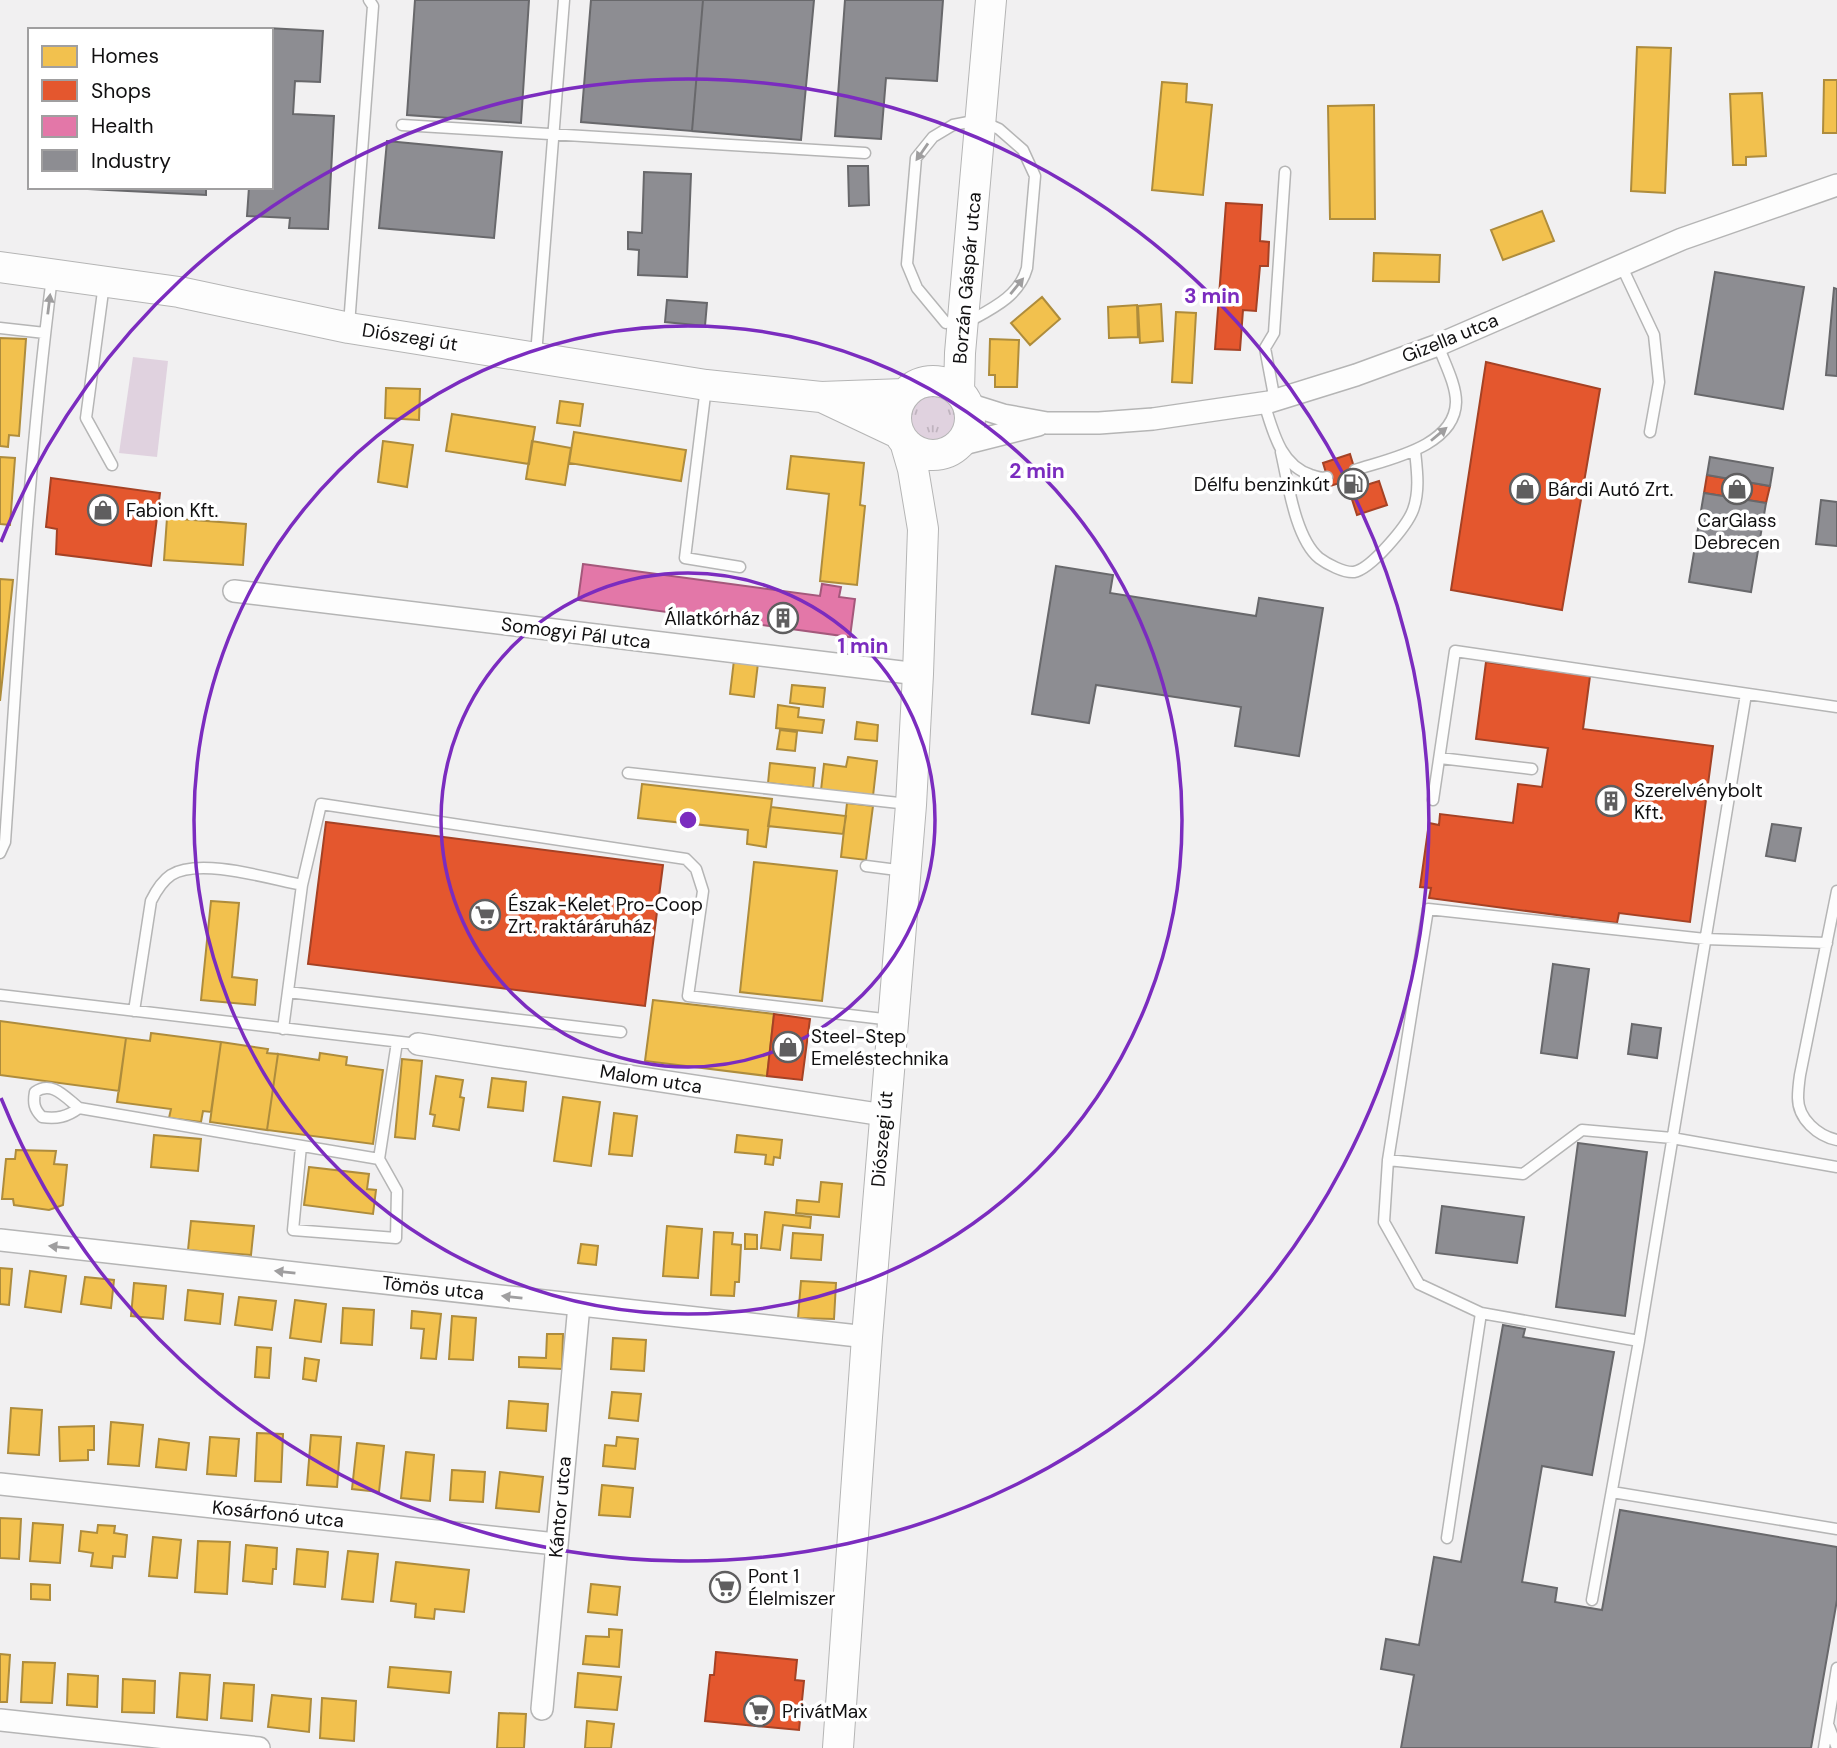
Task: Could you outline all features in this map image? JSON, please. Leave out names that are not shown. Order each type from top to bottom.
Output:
[{"type":"main road","name":"Borzán Gáspár utca","points":[[963,397],[954,324],[977,166],[991,0]]},
{"type":"main road","name":"Diószegi út","points":[[0,267],[179,292],[349,327],[706,385],[821,397],[910,389]]},
{"type":"main road","name":"Borzán Gáspár utca","points":[[910,389],[934,363],[954,324]]},
{"type":"main road","points":[[931,381],[946,383],[963,397],[971,419],[967,433],[952,449],[917,453],[902,439],[895,420],[897,406],[910,389],[931,381]]},
{"type":"main road","name":"Diószegi út","points":[[821,397],[902,439],[913,469],[923,529],[911,805],[884,1115],[838,1748]]},
{"type":"main road","name":"Diószegi út","points":[[923,529],[952,449]]},
{"type":"street","name":"Gizella utca","points":[[963,397],[1003,415],[1047,423],[1153,419],[1269,402],[1356,375],[1438,345],[1682,239],[1837,185]]},
{"type":"street","name":"Gizella utca","points":[[952,449],[1047,423]]},
{"type":"street","name":"Somogyi Pál utca","points":[[234,591],[918,674]]},
{"type":"street","name":"Malom utca","points":[[418,1044],[814,1098],[884,1115]]},
{"type":"street","name":"Tömös utca","points":[[0,1240],[867,1336]]},
{"type":"street","name":"Kántor utca","points":[[542,1709],[579,1305]]},
{"type":"street","name":"Kosárfonó utca","points":[[0,1484],[556,1544]]},
{"type":"street","points":[[0,1720],[219,1746],[259,1748]]},
{"type":"lane","points":[[349,327],[373,6],[369,0]]},
{"type":"lane","points":[[536,357],[564,0]]},
{"type":"lane","points":[[979,120],[999,129],[1018,144],[1035,176],[1027,268],[1023,283],[1004,300],[954,324],[918,288],[907,264],[916,158],[933,137],[953,125],[979,120]]},
{"type":"lane","points":[[402,124],[554,136],[864,153]]},
{"type":"lane","points":[[1285,172],[1274,333],[1265,348],[1269,402],[1306,541],[1318,557],[1336,568],[1354,572],[1375,561],[1413,511],[1418,477],[1415,451]]},
{"type":"lane","points":[[1621,265],[1654,335],[1658,382],[1650,432]]},
{"type":"lane","points":[[0,853],[5,842],[24,564],[53,274]]},
{"type":"lane","points":[[104,282],[86,418],[112,465]]},
{"type":"lane","points":[[0,328],[45,333]]},
{"type":"lane","points":[[1355,470],[1415,451],[1448,426],[1456,401],[1438,345]]},
{"type":"lane","points":[[706,385],[685,558],[740,567]]},
{"type":"lane","points":[[1281,452],[1300,472],[1322,479],[1327,477]]},
{"type":"lane","points":[[1433,800],[1454,651],[1837,707]]},
{"type":"lane","points":[[1592,1600],[1639,1341],[1746,694]]},
{"type":"lane","points":[[1440,758],[1532,769]]},
{"type":"lane","points":[[628,773],[911,805]]},
{"type":"lane","points":[[283,1029],[302,885],[321,804],[686,859],[696,869],[703,891],[688,996],[824,1016],[892,1020]]},
{"type":"lane","points":[[866,866],[905,871]]},
{"type":"lane","points":[[134,1011],[151,901],[158,887],[172,875],[191,868],[222,870],[302,885]]},
{"type":"lane","points":[[1837,891],[1797,1101],[1810,1127],[1828,1138],[1837,1140]]},
{"type":"lane","points":[[1639,1341],[1481,1313],[1419,1284],[1384,1222],[1388,1160],[1428,909],[1706,939],[1827,943]]},
{"type":"lane","points":[[288,992],[621,1032]]},
{"type":"lane","points":[[0,995],[418,1044]]},
{"type":"lane","points":[[300,1146],[293,1230],[396,1238],[397,1191],[379,1160],[397,1042]]},
{"type":"lane","points":[[79,1108],[379,1160]]},
{"type":"lane","points":[[1388,1160],[1523,1174],[1582,1130],[1672,1138],[1837,1167]]},
{"type":"lane","points":[[1447,1538],[1481,1313]]},
{"type":"lane","points":[[1612,1492],[1837,1529]]},
{"type":"lane","points":[[1824,1748],[1837,1668]]},
{"type":"lane","points":[[1828,1724],[1837,1748]]},
{"type":"green space","points":[[133,357],[168,361],[157,457],[119,453]]},
{"type":"green space","points":[[933,393],[951,400],[958,418],[951,436],[933,443],[915,436],[908,418],[915,400]]},
{"type":"building: Homes","points":[[1637,47],[1671,48],[1665,193],[1631,191]]},
{"type":"building: Homes","points":[[1824,80],[1837,80],[1837,133],[1823,133]]},
{"type":"building: Homes","points":[[1162,82],[1187,84],[1186,102],[1212,105],[1203,195],[1152,190]]},
{"type":"building: Homes","points":[[1762,93],[1766,156],[1746,157],[1746,165],[1733,165],[1730,94]]},
{"type":"building: Homes","points":[[1374,105],[1375,219],[1330,219],[1328,106]]},
{"type":"building: Homes","points":[[1542,211],[1554,241],[1503,260],[1491,230]]},
{"type":"building: Homes","points":[[1374,253],[1440,255],[1439,282],[1373,281]]},
{"type":"building: Homes","points":[[1042,297],[1060,319],[1030,345],[1011,323]]},
{"type":"building: Homes","points":[[1161,304],[1163,341],[1140,343],[1138,306]]},
{"type":"building: Homes","points":[[1137,305],[1138,337],[1109,338],[1108,307]]},
{"type":"building: Homes","points":[[1176,312],[1196,313],[1192,383],[1172,382]]},
{"type":"building: Homes","points":[[0,338],[26,339],[19,436],[9,435],[8,447],[0,446]]},
{"type":"building: Homes","points":[[990,339],[1019,340],[1017,387],[995,387],[995,375],[989,375]]},
{"type":"building: Homes","points":[[386,388],[420,389],[419,420],[385,418]]},
{"type":"building: Homes","points":[[560,401],[583,404],[580,426],[557,423]]},
{"type":"building: Homes","points":[[452,414],[535,427],[529,464],[446,451]]},
{"type":"building: Homes","points":[[574,432],[686,450],[681,481],[569,463]]},
{"type":"building: Homes","points":[[383,441],[413,445],[407,487],[378,482]]},
{"type":"building: Homes","points":[[532,441],[571,448],[565,485],[526,479]]},
{"type":"building: Homes","points":[[791,456],[864,463],[860,505],[865,506],[857,585],[820,581],[829,494],[787,489]]},
{"type":"building: Homes","points":[[0,457],[15,458],[10,525],[0,524]]},
{"type":"building: Homes","points":[[167,518],[246,524],[243,565],[164,560]]},
{"type":"building: Homes","points":[[0,579],[13,580],[0,701]]},
{"type":"building: Homes","points":[[734,660],[758,663],[754,697],[730,694]]},
{"type":"building: Homes","points":[[792,685],[825,688],[823,707],[790,703]]},
{"type":"building: Homes","points":[[778,705],[799,708],[798,717],[824,720],[822,733],[776,728]]},
{"type":"building: Homes","points":[[857,722],[878,725],[877,741],[855,739]]},
{"type":"building: Homes","points":[[780,730],[797,732],[795,751],[777,749]]},
{"type":"building: Homes","points":[[848,757],[877,761],[873,796],[821,790],[824,764],[846,767]]},
{"type":"building: Homes","points":[[770,763],[815,768],[813,788],[768,783]]},
{"type":"building: Homes","points":[[642,784],[772,799],[766,847],[747,844],[748,830],[638,818]]},
{"type":"building: Homes","points":[[847,803],[873,806],[866,860],[841,857]]},
{"type":"building: Homes","points":[[771,807],[846,816],[843,834],[768,826]]},
{"type":"building: Homes","points":[[754,862],[837,871],[822,1001],[740,992]]},
{"type":"building: Homes","points":[[211,901],[239,903],[232,977],[257,980],[255,1005],[201,1000]]},
{"type":"building: Homes","points":[[653,1000],[774,1014],[767,1076],[645,1061]]},
{"type":"building: Homes","points":[[0,1021],[126,1038],[119,1091],[0,1075]]},
{"type":"building: Homes","points":[[151,1033],[221,1042],[211,1112],[203,1111],[201,1122],[169,1118],[171,1109],[117,1102],[126,1038],[150,1041]]},
{"type":"building: Homes","points":[[221,1042],[268,1049],[267,1053],[278,1054],[267,1130],[210,1122]]},
{"type":"building: Homes","points":[[320,1053],[347,1057],[346,1065],[383,1070],[373,1144],[267,1130],[278,1054],[319,1060]]},
{"type":"building: Homes","points":[[402,1059],[422,1061],[415,1139],[395,1137]]},
{"type":"building: Homes","points":[[436,1076],[463,1080],[460,1097],[464,1098],[459,1130],[433,1126],[435,1115],[430,1114]]},
{"type":"building: Homes","points":[[492,1078],[526,1082],[523,1111],[488,1107]]},
{"type":"building: Homes","points":[[563,1097],[600,1102],[591,1166],[554,1161]]},
{"type":"building: Homes","points":[[614,1113],[637,1116],[632,1156],[609,1154]]},
{"type":"building: Homes","points":[[154,1135],[201,1139],[198,1171],[151,1167]]},
{"type":"building: Homes","points":[[737,1135],[782,1140],[780,1158],[774,1157],[773,1165],[765,1164],[766,1155],[735,1152]]},
{"type":"building: Homes","points":[[16,1150],[56,1151],[54,1164],[67,1165],[63,1205],[49,1210],[14,1205],[13,1199],[2,1199],[6,1159],[15,1159]]},
{"type":"building: Homes","points":[[309,1167],[369,1174],[367,1189],[376,1190],[373,1214],[304,1205]]},
{"type":"building: Homes","points":[[821,1182],[842,1184],[839,1217],[796,1213],[797,1200],[819,1202]]},
{"type":"building: Homes","points":[[765,1212],[811,1217],[810,1228],[783,1225],[780,1250],[761,1248]]},
{"type":"building: Homes","points":[[191,1221],[254,1226],[251,1255],[188,1250]]},
{"type":"building: Homes","points":[[667,1226],[702,1229],[698,1278],[663,1276]]},
{"type":"building: Homes","points":[[714,1232],[733,1233],[732,1244],[741,1245],[739,1282],[735,1282],[734,1296],[711,1295]]},
{"type":"building: Homes","points":[[793,1233],[823,1235],[821,1260],[791,1258]]},
{"type":"building: Homes","points":[[745,1234],[757,1235],[757,1249],[745,1249]]},
{"type":"building: Homes","points":[[581,1244],[598,1246],[596,1265],[578,1263]]},
{"type":"building: Homes","points":[[0,1268],[12,1269],[9,1305],[0,1304]]},
{"type":"building: Homes","points":[[30,1271],[66,1276],[61,1312],[25,1307]]},
{"type":"building: Homes","points":[[85,1277],[114,1280],[111,1308],[81,1304]]},
{"type":"building: Homes","points":[[801,1281],[836,1283],[834,1319],[798,1318]]},
{"type":"building: Homes","points":[[134,1283],[166,1286],[163,1319],[131,1316]]},
{"type":"building: Homes","points":[[188,1290],[223,1294],[220,1324],[185,1320]]},
{"type":"building: Homes","points":[[239,1297],[276,1301],[272,1330],[235,1325]]},
{"type":"building: Homes","points":[[295,1300],[326,1304],[321,1342],[290,1338]]},
{"type":"building: Homes","points":[[343,1308],[374,1310],[372,1345],[341,1343]]},
{"type":"building: Homes","points":[[412,1311],[441,1314],[436,1359],[421,1358],[424,1329],[411,1328]]},
{"type":"building: Homes","points":[[452,1316],[476,1318],[473,1360],[449,1359]]},
{"type":"building: Homes","points":[[547,1334],[563,1334],[562,1369],[519,1367],[519,1357],[546,1358]]},
{"type":"building: Homes","points":[[613,1338],[646,1340],[644,1371],[611,1369]]},
{"type":"building: Homes","points":[[257,1347],[271,1348],[269,1378],[255,1377]]},
{"type":"building: Homes","points":[[305,1358],[319,1360],[316,1381],[303,1379]]},
{"type":"building: Homes","points":[[612,1392],[641,1394],[638,1421],[609,1418]]},
{"type":"building: Homes","points":[[509,1401],[548,1404],[546,1431],[507,1428]]},
{"type":"building: Homes","points":[[11,1408],[42,1410],[39,1455],[8,1453]]},
{"type":"building: Homes","points":[[111,1422],[143,1425],[139,1466],[108,1464]]},
{"type":"building: Homes","points":[[94,1426],[94,1450],[88,1450],[88,1460],[60,1461],[59,1427]]},
{"type":"building: Homes","points":[[257,1433],[283,1434],[281,1482],[255,1481]]},
{"type":"building: Homes","points":[[311,1435],[341,1437],[337,1487],[307,1485]]},
{"type":"building: Homes","points":[[210,1437],[239,1439],[236,1476],[207,1474]]},
{"type":"building: Homes","points":[[617,1437],[638,1439],[635,1469],[603,1466],[605,1445],[616,1446]]},
{"type":"building: Homes","points":[[159,1439],[189,1443],[186,1470],[156,1467]]},
{"type":"building: Homes","points":[[357,1443],[384,1446],[379,1492],[352,1489]]},
{"type":"building: Homes","points":[[406,1452],[434,1455],[430,1501],[401,1498]]},
{"type":"building: Homes","points":[[452,1470],[485,1472],[483,1502],[450,1500]]},
{"type":"building: Homes","points":[[500,1472],[543,1477],[539,1512],[496,1508]]},
{"type":"building: Homes","points":[[602,1485],[633,1488],[630,1517],[599,1515]]},
{"type":"building: Homes","points":[[0,1518],[21,1519],[19,1559],[0,1558]]},
{"type":"building: Homes","points":[[33,1523],[63,1525],[60,1563],[30,1561]]},
{"type":"building: Homes","points":[[98,1525],[115,1526],[114,1533],[127,1535],[125,1557],[113,1556],[112,1568],[91,1566],[93,1553],[79,1551],[81,1531],[97,1533]]},
{"type":"building: Homes","points":[[153,1537],[181,1540],[177,1578],[149,1576]]},
{"type":"building: Homes","points":[[198,1541],[230,1542],[227,1594],[195,1592]]},
{"type":"building: Homes","points":[[246,1545],[277,1548],[272,1584],[243,1581]]},
{"type":"building: Homes","points":[[297,1549],[328,1552],[325,1587],[294,1584]]},
{"type":"building: Homes","points":[[348,1551],[378,1554],[373,1602],[342,1599]]},
{"type":"building: Homes","points":[[396,1562],[469,1570],[464,1612],[435,1609],[434,1619],[415,1617],[416,1604],[391,1601]]},
{"type":"building: Homes","points":[[31,1584],[50,1585],[50,1600],[31,1599]]},
{"type":"building: Homes","points":[[591,1584],[620,1587],[617,1615],[588,1612]]},
{"type":"building: Homes","points":[[609,1629],[622,1630],[619,1667],[583,1664],[586,1636],[609,1637]]},
{"type":"building: Homes","points":[[0,1654],[10,1655],[7,1702],[0,1702]]},
{"type":"building: Homes","points":[[23,1662],[55,1663],[52,1703],[21,1702]]},
{"type":"building: Homes","points":[[390,1667],[451,1672],[449,1693],[388,1687]]},
{"type":"building: Homes","points":[[180,1673],[210,1675],[207,1720],[177,1717]]},
{"type":"building: Homes","points":[[578,1673],[621,1677],[617,1710],[575,1707]]},
{"type":"building: Homes","points":[[68,1674],[98,1676],[97,1707],[67,1705]]},
{"type":"building: Homes","points":[[123,1679],[155,1681],[154,1713],[122,1712]]},
{"type":"building: Homes","points":[[224,1683],[254,1685],[252,1721],[221,1718]]},
{"type":"building: Homes","points":[[272,1695],[311,1699],[309,1732],[268,1727]]},
{"type":"building: Homes","points":[[322,1698],[356,1701],[354,1741],[320,1738]]},
{"type":"building: Homes","points":[[499,1713],[526,1714],[524,1748],[497,1748]]},
{"type":"building: Homes","points":[[587,1721],[614,1724],[611,1748],[585,1748]]},
{"type":"building: Shops","points":[[1226,203],[1262,205],[1260,241],[1269,242],[1268,266],[1260,266],[1256,311],[1243,310],[1240,350],[1215,349]]},
{"type":"building: Shops","name":"Bárdi Autó Zrt.","points":[[1486,362],[1600,389],[1562,610],[1451,590]]},
{"type":"building: Shops","name":"Délfu benzinkút","points":[[1350,454],[1360,487],[1379,481],[1387,505],[1357,515],[1346,481],[1330,486],[1323,463]]},
{"type":"building: Shops","name":"CarGlass Debrecen","points":[[1707,475],[1770,486],[1766,503],[1704,493]]},
{"type":"building: Shops","name":"Fabion Kft.","points":[[51,478],[160,493],[151,566],[56,554],[57,529],[46,527]]},
{"type":"building: Shops","name":"Szerelvénybolt Kft.","points":[[1486,662],[1590,676],[1583,729],[1713,746],[1690,922],[1619,913],[1617,923],[1429,898],[1431,888],[1420,887],[1429,823],[1439,825],[1440,814],[1513,823],[1518,784],[1542,787],[1548,748],[1476,739]]},
{"type":"building: Shops","name":"Észak-Kelet Pro-Coop Zrt. raktáráruház","points":[[326,822],[663,865],[645,1006],[308,964]]},
{"type":"building: Shops","name":"Steel-Step Emeléstechnika","points":[[774,1014],[810,1019],[802,1080],[767,1076]]},
{"type":"building: Shops","points":[[716,1652],[797,1660],[795,1680],[804,1681],[799,1730],[705,1721],[710,1675],[714,1675]]},
{"type":"building: Health","name":"Állatkórház","points":[[583,564],[820,596],[822,584],[841,587],[839,597],[855,599],[850,637],[578,600]]},
{"type":"building: Industry","points":[[415,0],[529,0],[521,123],[407,115]]},
{"type":"building: Industry","points":[[591,0],[703,0],[692,131],[581,122]]},
{"type":"building: Industry","points":[[703,0],[814,0],[801,140],[692,131]]},
{"type":"building: Industry","points":[[845,0],[943,0],[937,81],[886,78],[881,139],[835,136]]},
{"type":"building: Industry","points":[[273,28],[323,31],[320,82],[295,81],[293,114],[334,116],[328,229],[289,228],[290,218],[247,216],[249,189],[273,189]]},
{"type":"building: Industry","points":[[387,141],[502,152],[494,238],[379,228]]},
{"type":"building: Industry","points":[[848,166],[868,166],[869,205],[849,206]]},
{"type":"building: Industry","points":[[644,172],[691,174],[687,277],[638,275],[639,250],[628,249],[628,232],[642,233]]},
{"type":"building: Industry","points":[[88,189],[206,189],[206,195]]},
{"type":"building: Industry","points":[[1715,272],[1804,287],[1783,409],[1695,394]]},
{"type":"building: Industry","points":[[1834,288],[1837,289],[1837,376],[1826,375]]},
{"type":"building: Industry","points":[[667,300],[707,303],[705,326],[665,322]]},
{"type":"building: Industry","points":[[1710,457],[1773,468],[1770,486],[1707,475]]},
{"type":"building: Industry","points":[[1704,493],[1766,503],[1751,592],[1689,582]]},
{"type":"building: Industry","points":[[1821,500],[1837,502],[1837,546],[1816,544]]},
{"type":"building: Industry","points":[[1056,566],[1113,575],[1110,593],[1256,616],[1259,598],[1323,608],[1299,756],[1235,746],[1241,707],[1096,685],[1089,723],[1032,714]]},
{"type":"building: Industry","points":[[1772,824],[1801,828],[1795,861],[1766,856]]},
{"type":"building: Industry","points":[[1553,964],[1589,969],[1577,1058],[1541,1053]]},
{"type":"building: Industry","points":[[1632,1024],[1661,1028],[1657,1058],[1628,1054]]},
{"type":"building: Industry","points":[[1578,1143],[1647,1152],[1625,1316],[1556,1307]]},
{"type":"building: Industry","points":[[1442,1206],[1524,1217],[1517,1263],[1436,1253]]},
{"type":"building: Industry","points":[[1503,1325],[1525,1329],[1523,1337],[1614,1352],[1592,1475],[1542,1466],[1522,1582],[1557,1588],[1555,1602],[1602,1610],[1620,1510],[1837,1547],[1837,1600],[1811,1748],[1401,1748],[1414,1675],[1381,1669],[1386,1639],[1419,1645],[1434,1557],[1461,1562]]},
{"type":"place","name":"Délfu benzinkút","points":[[1353,484]]},
{"type":"place","name":"Bárdi Autó Zrt.","points":[[1525,489]]},
{"type":"place","name":"CarGlass Debrecen","points":[[1737,489]]},
{"type":"place","name":"Fabion Kft.","points":[[103,510]]},
{"type":"place","name":"Állatkórház","points":[[783,618]]},
{"type":"place","name":"Szerelvénybolt Kft.","points":[[1611,801]]},
{"type":"place","name":"Észak-Kelet Pro-Coop Zrt. raktáráruház","points":[[485,915]]},
{"type":"place","name":"Steel-Step Emeléstechnika","points":[[788,1047]]},
{"type":"place","name":"Pont 1 Élelmiszer","points":[[725,1587]]},
{"type":"place","name":"PrivátMax","points":[[759,1711]]}]
